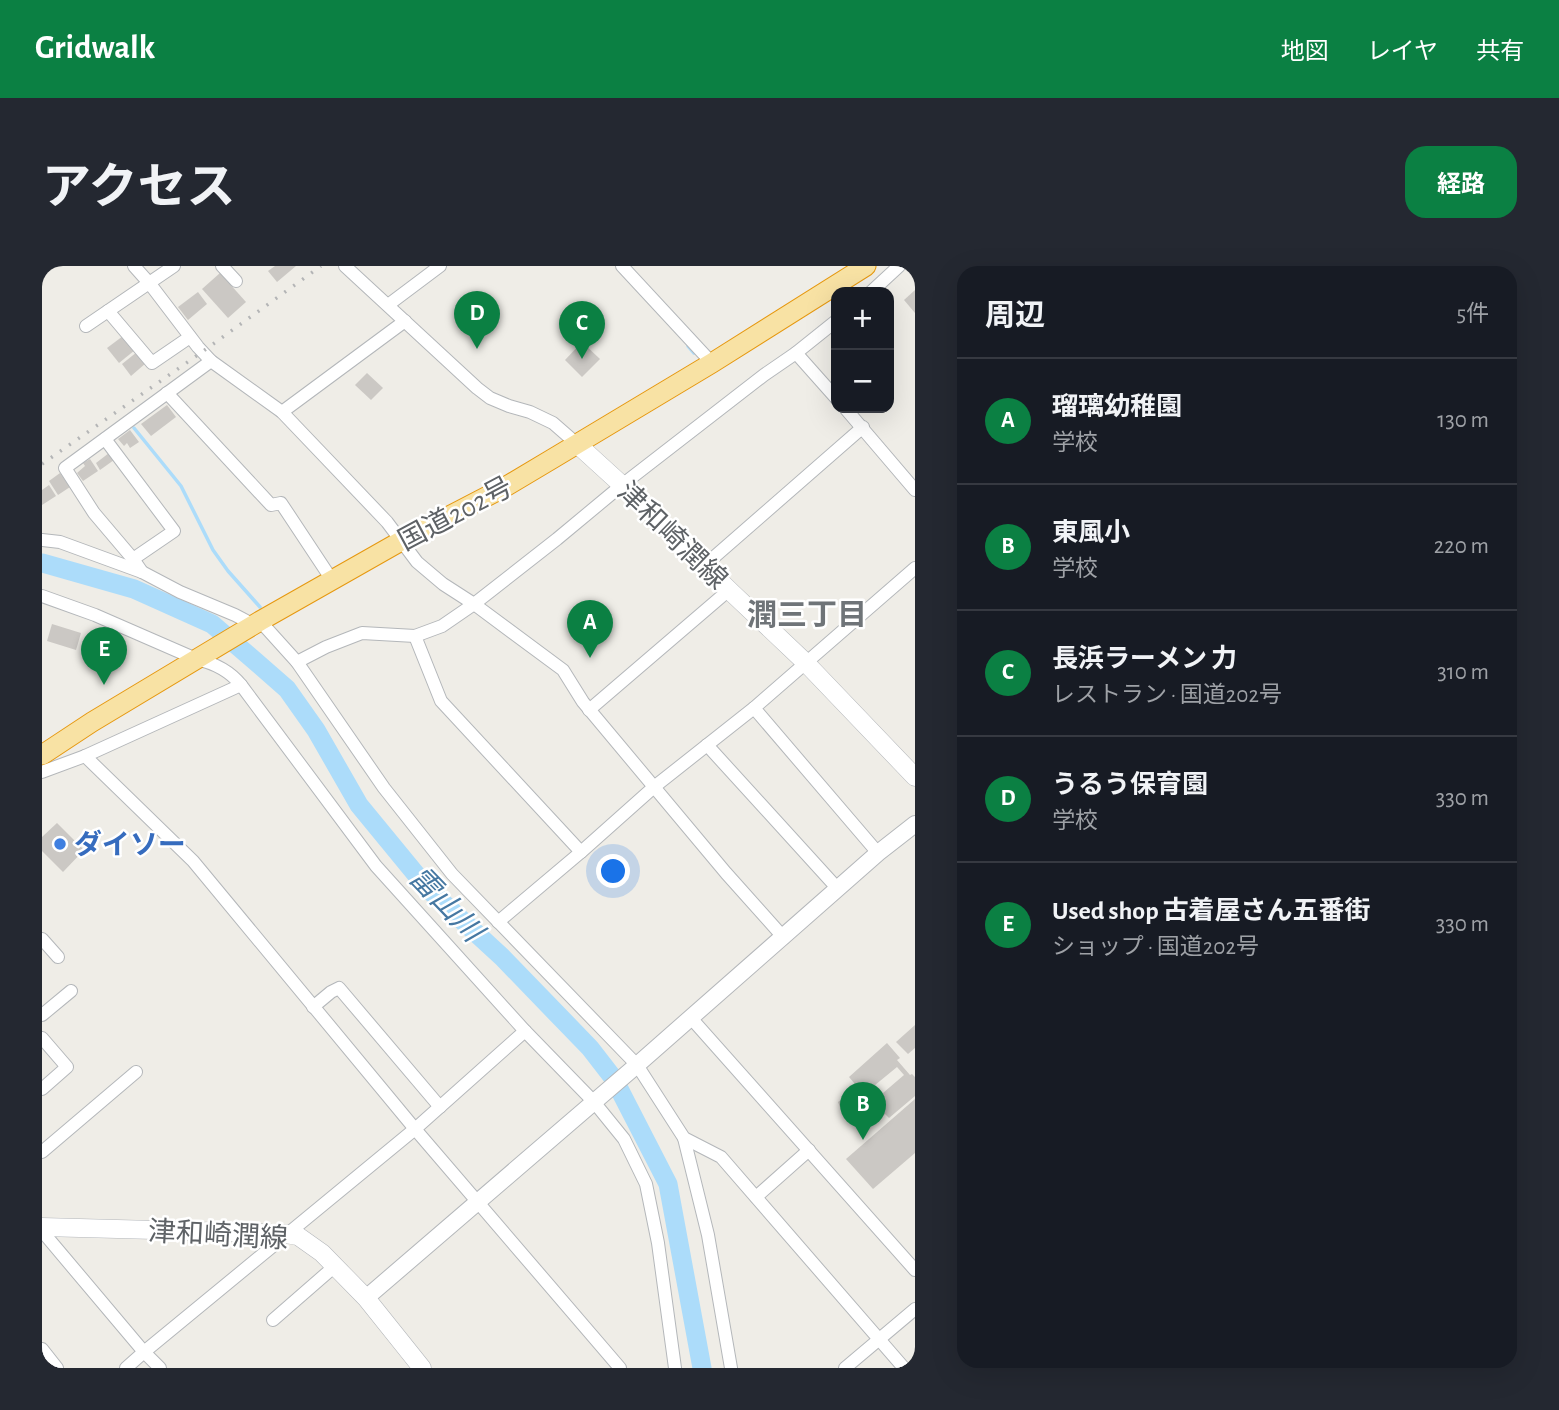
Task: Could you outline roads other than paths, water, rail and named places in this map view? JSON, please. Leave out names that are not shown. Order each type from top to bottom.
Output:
[{"type":"highway","name":"国道202号","points":[[42,755],[196,659],[332,580],[505,487],[712,363],[863,267]]},
{"type":"main road","name":"津和崎潤線","points":[[577,444],[806,662],[915,777]]},
{"type":"main road","name":"津和崎潤線","points":[[42,1229],[298,1236],[321,1253],[366,1298],[422,1368]]},
{"type":"street","points":[[134,266],[211,361],[282,412],[387,522],[417,562],[443,584],[563,670],[583,702],[726,873],[784,937]]},
{"type":"street","points":[[86,326],[174,266]]},
{"type":"street","points":[[222,266],[236,281]]},
{"type":"street","points":[[345,266],[490,398],[530,411],[553,423],[577,444]]},
{"type":"street","points":[[388,305],[440,266]]},
{"type":"street","points":[[622,266],[712,363]]},
{"type":"street","points":[[876,287],[898,266]]},
{"type":"street","points":[[108,311],[152,363],[190,337]]},
{"type":"street","points":[[282,412],[405,321]]},
{"type":"street","points":[[298,662],[326,647],[362,633],[415,636],[442,626],[474,604],[622,485],[831,325]]},
{"type":"street","points":[[796,353],[831,392]]},
{"type":"street","points":[[142,572],[94,513],[65,468],[211,361]]},
{"type":"street","points":[[167,393],[271,505],[281,503],[332,580]]},
{"type":"street","points":[[850,413],[915,490]]},
{"type":"street","points":[[705,565],[863,427]]},
{"type":"street","points":[[105,439],[174,531],[133,559]]},
{"type":"street","points":[[42,540],[60,542],[142,572],[180,592],[236,615],[298,662],[384,788],[452,874],[637,1065],[684,1138],[708,1235],[731,1368]]},
{"type":"street","points":[[498,922],[654,787],[754,708],[915,568]]},
{"type":"street","points":[[589,709],[729,590]]},
{"type":"street","points":[[42,596],[95,615],[196,659],[211,662],[232,674],[376,866],[525,1031],[594,1102],[624,1139],[646,1184],[658,1243],[675,1368]]},
{"type":"street","points":[[415,636],[441,701],[580,852]]},
{"type":"street","points":[[42,772],[85,756],[241,685]]},
{"type":"street","points":[[754,708],[878,853]]},
{"type":"street","points":[[707,745],[838,890]]},
{"type":"street","points":[[85,756],[193,861],[415,1129],[620,1368]]},
{"type":"street","points":[[366,1298],[878,853],[915,824]]},
{"type":"street","points":[[42,939],[58,957]]},
{"type":"street","points":[[313,1007],[339,988],[440,1107]]},
{"type":"street","points":[[42,1015],[71,991]]},
{"type":"street","points":[[691,1018],[915,1270]]},
{"type":"street","points":[[126,1368],[415,1129],[525,1031]]},
{"type":"street","points":[[42,1038],[67,1068],[42,1089]]},
{"type":"street","points":[[42,1152],[136,1072]]},
{"type":"street","points":[[684,1138],[721,1157],[904,1368]]},
{"type":"street","points":[[756,1197],[809,1150]]},
{"type":"street","points":[[42,1229],[160,1368]]},
{"type":"street","points":[[273,1320],[335,1266]]},
{"type":"street","points":[[845,1368],[915,1309]]},
{"type":"street","points":[[42,1349],[57,1368]]},
{"type":"waterway","points":[[688,346],[694,353]]},
{"type":"waterway","points":[[134,428],[181,486],[213,550],[260,607]]},
{"type":"waterway","name":"雷山川","points":[[42,563],[134,589],[212,624],[287,689],[316,730],[359,805],[428,889],[502,957],[590,1048],[614,1079],[668,1184],[702,1368]]},
{"type":"railway","points":[[42,464],[321,266]]},
{"type":"place","name":"うるう保育園","points":[[477,349]]},
{"type":"place","name":"長浜ラーメン 力","points":[[582,359]]},
{"type":"place","name":"瑠璃幼稚園","points":[[590,658]]},
{"type":"place","name":"Used shop 古着屋さん五番街","points":[[104,685]]},
{"type":"place","name":"ダイソー","points":[[60,844]]},
{"type":"place","name":"東風小","points":[[863,1140]]},
{"type":"district","name":"潤三丁目","points":[[807,615]]}]
